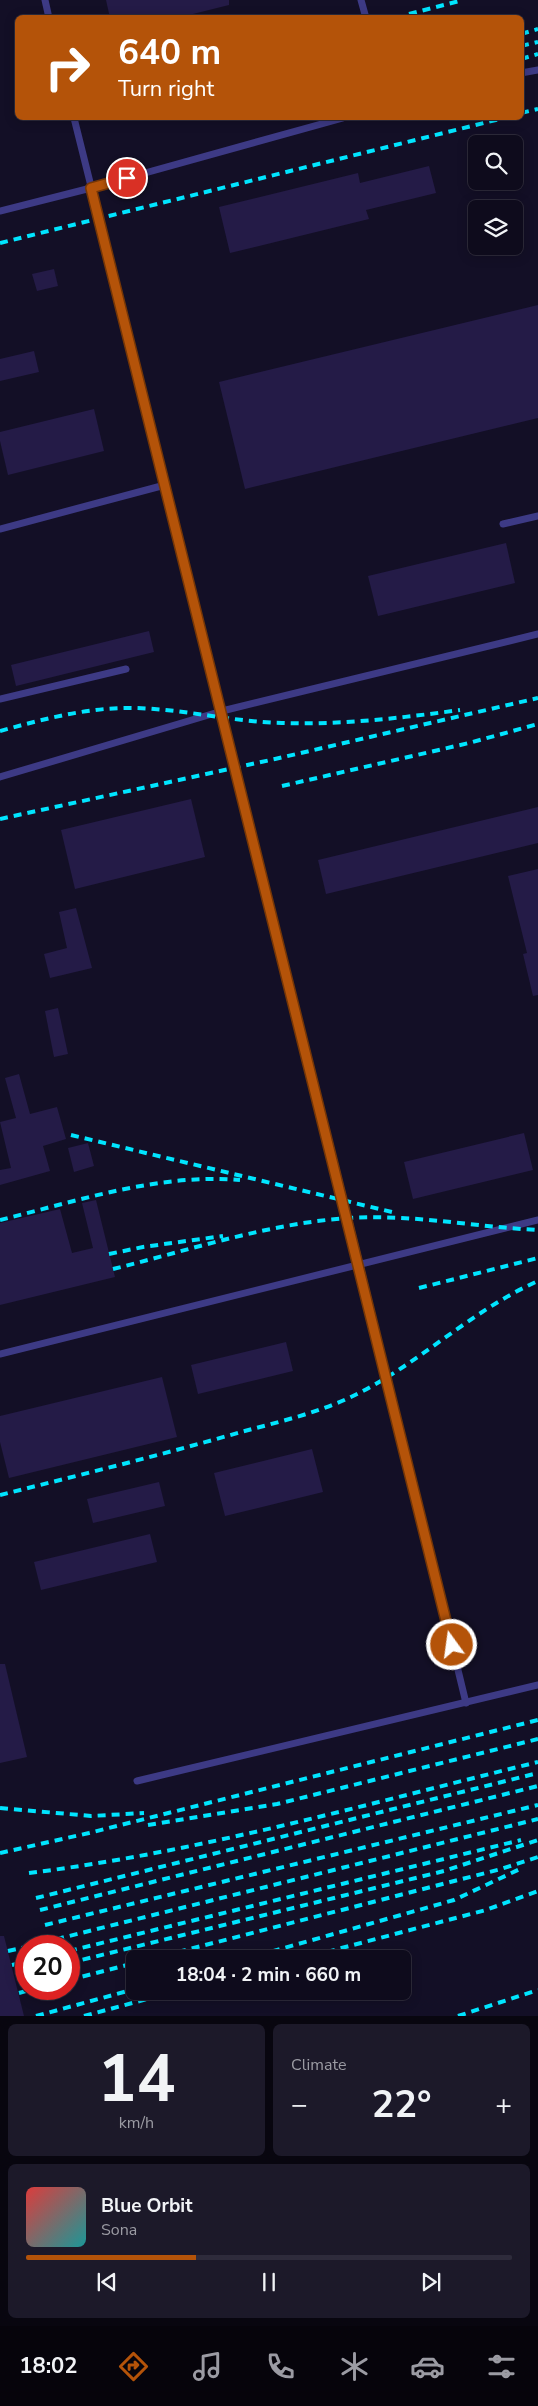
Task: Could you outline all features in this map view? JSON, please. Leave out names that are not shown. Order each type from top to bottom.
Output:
[{"type":"lane","points":[[45,0],[48,15]]},
{"type":"lane","points":[[361,0],[365,15]]},
{"type":"lane","points":[[524,73],[538,70]]},
{"type":"lane","points":[[74,120],[360,1265],[466,1703]]},
{"type":"lane","points":[[0,211],[91,188],[336,120]]},
{"type":"lane","points":[[0,529],[165,485]]},
{"type":"lane","points":[[503,524],[538,516]]},
{"type":"lane","points":[[0,777],[222,711],[538,634]]},
{"type":"lane","points":[[0,699],[126,669]]},
{"type":"lane","points":[[0,1354],[538,1220]]},
{"type":"lane","points":[[137,1782],[538,1685]]},
{"type":"building","points":[[106,0],[229,0],[229,5],[189,15],[109,15]]},
{"type":"building","points":[[429,166],[436,193],[366,210],[369,219],[230,253],[219,207],[358,173],[360,183]]},
{"type":"building","points":[[54,269],[58,286],[37,291],[32,274]]},
{"type":"building","points":[[538,305],[538,418],[245,489],[219,382]]},
{"type":"building","points":[[34,351],[39,372],[0,381],[0,359]]},
{"type":"building","points":[[94,409],[104,451],[8,475],[0,441],[0,432]]},
{"type":"building","points":[[506,543],[515,583],[378,616],[368,576]]},
{"type":"building","points":[[149,631],[154,652],[16,686],[11,665]]},
{"type":"building","points":[[191,799],[205,857],[75,889],[61,830]]},
{"type":"building","points":[[538,807],[538,843],[326,894],[318,860]]},
{"type":"building","points":[[538,869],[538,995],[533,996],[523,954],[527,953],[508,876]]},
{"type":"building","points":[[76,908],[92,968],[50,978],[44,954],[67,948],[59,912]]},
{"type":"building","points":[[58,1008],[68,1054],[54,1057],[45,1011]]},
{"type":"building","points":[[19,1074],[30,1114],[57,1107],[66,1139],[43,1146],[50,1171],[0,1185],[0,1170],[11,1168],[0,1122],[16,1118],[5,1078]]},
{"type":"building","points":[[524,1133],[533,1170],[413,1199],[404,1162]]},
{"type":"building","points":[[88,1143],[94,1166],[74,1172],[68,1148]]},
{"type":"building","points":[[96,1200],[115,1277],[0,1305],[0,1223],[60,1209],[72,1253],[93,1248],[82,1203]]},
{"type":"building","points":[[286,1342],[293,1371],[198,1394],[191,1365]]},
{"type":"building","points":[[162,1377],[177,1437],[9,1478],[0,1442],[0,1416]]},
{"type":"building","points":[[312,1449],[323,1492],[225,1516],[214,1473]]},
{"type":"building","points":[[159,1482],[165,1506],[93,1523],[87,1499]]},
{"type":"building","points":[[150,1534],[157,1562],[41,1590],[34,1562]]},
{"type":"building","points":[[0,1664],[5,1664],[27,1757],[0,1763]]},
{"type":"building","points":[[0,1936],[4,1936],[15,1980],[15,2000],[20,2000],[24,2016],[0,2016]]},
{"type":"railway","points":[[409,14],[463,0]]},
{"type":"railway","points":[[524,33],[538,29]]},
{"type":"railway","points":[[524,45],[538,42]]},
{"type":"railway","points":[[524,58],[538,54]]},
{"type":"railway","points":[[524,112],[538,109]]},
{"type":"railway","points":[[0,243],[496,120]]},
{"type":"railway","points":[[0,819],[275,759],[538,698]]},
{"type":"railway","points":[[0,731],[66,715],[117,708],[153,709],[264,722],[304,723],[371,720],[460,710]]},
{"type":"railway","points":[[282,786],[469,743],[538,724]]},
{"type":"railway","points":[[71,1135],[392,1212]]},
{"type":"railway","points":[[0,1220],[119,1190],[179,1181],[240,1180]]},
{"type":"railway","points":[[113,1269],[260,1231],[290,1225],[349,1218],[420,1219],[538,1230]]},
{"type":"railway","points":[[109,1254],[143,1247],[223,1236]]},
{"type":"railway","points":[[419,1288],[538,1258]]},
{"type":"railway","points":[[0,1495],[283,1421],[340,1402],[400,1369],[490,1307],[538,1281]]},
{"type":"railway","points":[[0,1853],[89,1833],[538,1720]]},
{"type":"railway","points":[[148,1825],[277,1804],[538,1739]]},
{"type":"railway","points":[[29,1873],[157,1853],[348,1810],[538,1762]]},
{"type":"railway","points":[[36,1898],[538,1773]]},
{"type":"railway","points":[[40,1910],[538,1786]]},
{"type":"railway","points":[[45,1925],[538,1805]]},
{"type":"railway","points":[[0,1808],[91,1816],[144,1813]]},
{"type":"railway","points":[[73,1935],[538,1819]]},
{"type":"railway","points":[[80,1948],[521,1840]]},
{"type":"railway","points":[[80,1960],[444,1871],[538,1840]]},
{"type":"railway","points":[[186,1950],[501,1869],[538,1857]]},
{"type":"railway","points":[[277,1950],[454,1900],[520,1869]]},
{"type":"railway","points":[[334,1950],[486,1910],[538,1891]]},
{"type":"railway","points":[[8,1951],[15,1949]]},
{"type":"railway","points":[[80,1977],[126,1965]]},
{"type":"railway","points":[[458,2016],[538,1990]]},
{"type":"railway","points":[[36,2016],[126,1991]]},
{"type":"railway","points":[[84,2016],[144,2000]]},
{"type":"route","points":[[127,178],[91,188],[356,1249],[452,1645]]}]
